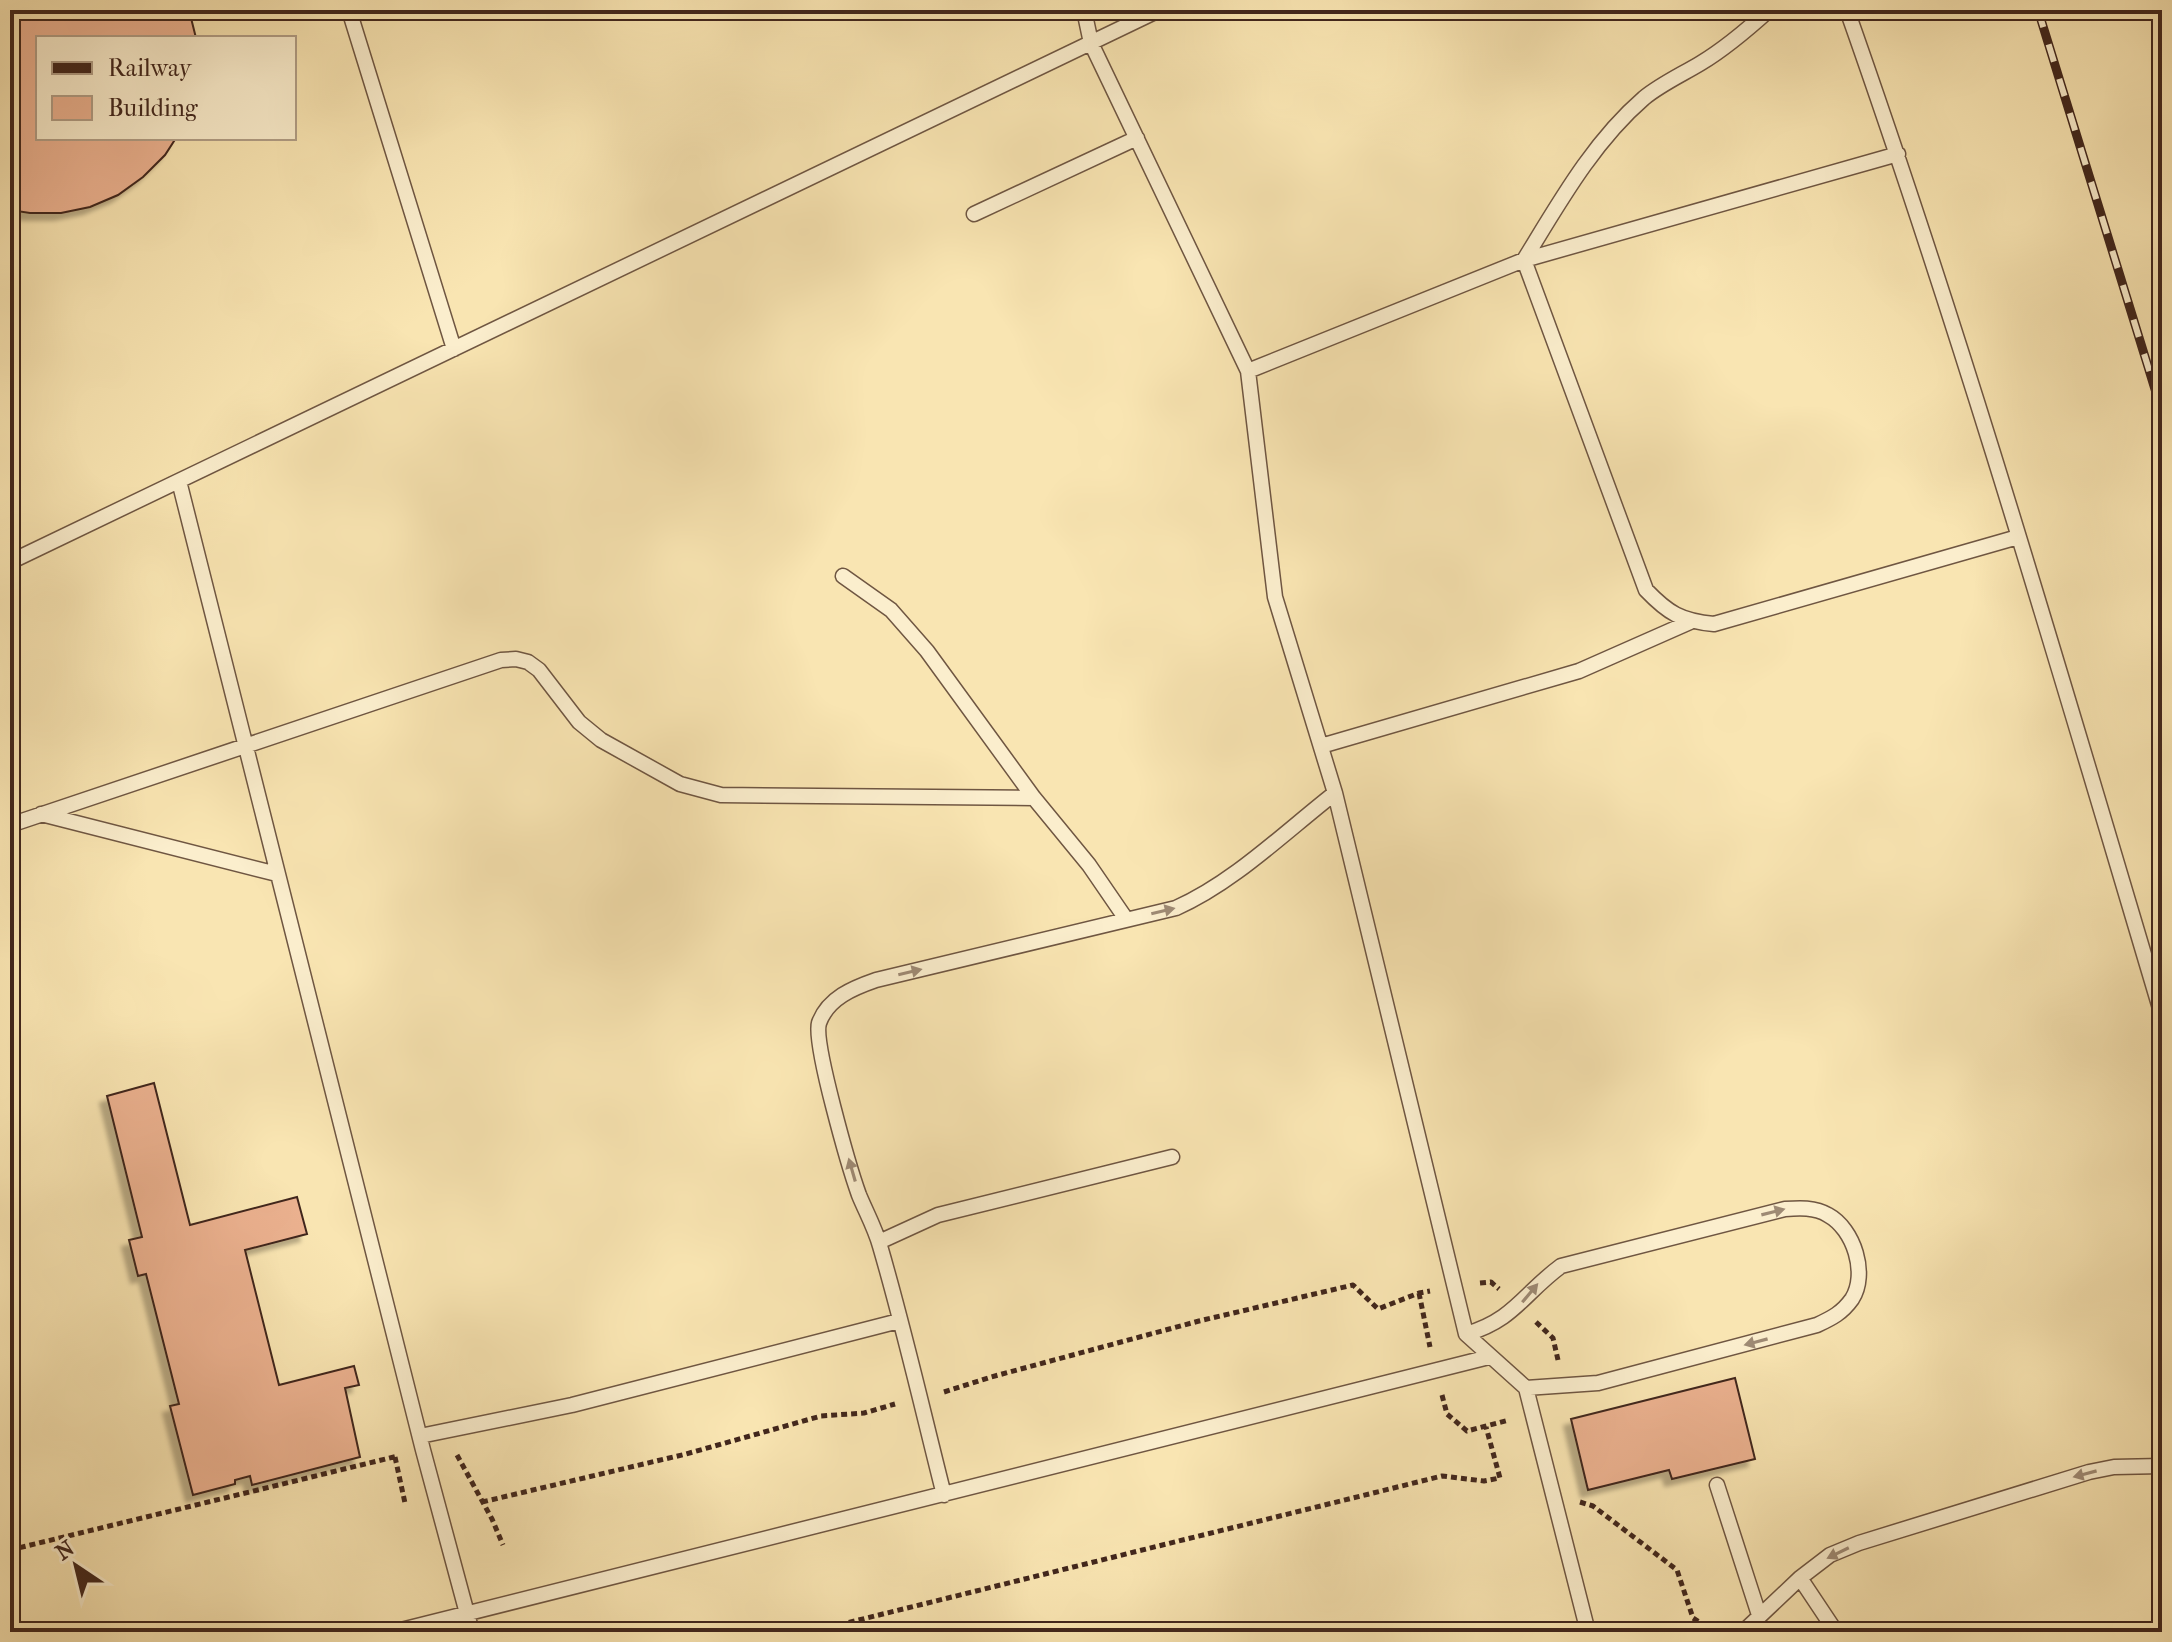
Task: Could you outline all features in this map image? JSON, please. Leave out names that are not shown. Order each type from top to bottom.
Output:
[{"type":"lane","points":[[349,10],[454,349]]},
{"type":"lane","points":[[1084,10],[1091,43],[1248,371],[1275,597],[1335,793],[1466,1334],[1526,1388],[1588,1632]]},
{"type":"lane","points":[[10,562],[1159,10]]},
{"type":"lane","points":[[1524,260],[1571,185],[1617,125],[1645,97],[1705,61],[1769,10]]},
{"type":"lane","points":[[1847,10],[1898,154],[2018,537],[2162,1015]]},
{"type":"lane","points":[[974,214],[1137,138]]},
{"type":"lane","points":[[1248,371],[1524,260],[1898,154]]},
{"type":"lane","points":[[1524,260],[1646,590],[1665,609],[1690,622],[1714,624],[2018,537]]},
{"type":"lane","points":[[179,481],[472,1632]]},
{"type":"lane","points":[[843,576],[891,610],[927,651],[1034,798],[1089,865],[1126,919]]},
{"type":"lane","points":[[1321,746],[1579,671],[1690,622]]},
{"type":"lane","points":[[10,825],[501,660],[516,659],[528,662],[539,670],[579,722],[601,740],[680,784],[721,795],[1034,798]]},
{"type":"lane","points":[[944,1495],[879,1242],[858,1193],[821,1060],[817,1038],[819,1023],[842,994],[876,980],[1176,908],[1192,901],[1269,846],[1335,793]]},
{"type":"lane","points":[[41,814],[277,874]]},
{"type":"lane","points":[[879,1242],[938,1215],[1172,1157]]},
{"type":"lane","points":[[1466,1334],[1490,1327],[1519,1306],[1536,1284],[1561,1266],[1785,1209],[1805,1208],[1828,1215],[1845,1230],[1855,1251],[1859,1275],[1854,1296],[1838,1316],[1817,1325],[1598,1383],[1526,1388]]},
{"type":"lane","points":[[420,1436],[572,1405],[899,1321]]},
{"type":"lane","points":[[393,1632],[1489,1357]]},
{"type":"lane","points":[[1743,1632],[1800,1578],[1830,1555],[1859,1543],[2089,1472],[2114,1467],[2162,1466]]},
{"type":"lane","points":[[1717,1485],[1759,1615]]},
{"type":"lane","points":[[1800,1578],[1836,1632]]},
{"type":"path","points":[[1353,1285],[1378,1309],[1419,1293]]},
{"type":"path","points":[[810,1632],[830,1630],[1442,1476],[1484,1481],[1500,1478],[1486,1427]]},
{"type":"path","points":[[452,1445],[503,1545]]},
{"type":"path","points":[[10,1550],[406,1454]]},
{"type":"path","points":[[395,1457],[405,1503]]},
{"type":"path","points":[[1577,1490],[1581,1504],[1593,1506],[1677,1570],[1693,1618],[1714,1632]]},
{"type":"building","points":[[10,10],[189,10],[196,36],[36,36],[36,140],[175,140],[143,177],[118,195],[90,207],[61,213],[10,210]]},
{"type":"building","points":[[154,1083],[190,1225],[297,1197],[307,1234],[245,1250],[279,1385],[354,1366],[359,1385],[345,1388],[360,1457],[252,1485],[250,1476],[235,1480],[235,1484],[193,1495],[170,1406],[179,1404],[146,1274],[138,1276],[129,1240],[142,1237],[107,1096]]},
{"type":"building","points":[[1735,1378],[1755,1459],[1672,1479],[1669,1470],[1588,1490],[1571,1419]]},
{"type":"railway","points":[[2038,10],[2162,412]]}]
